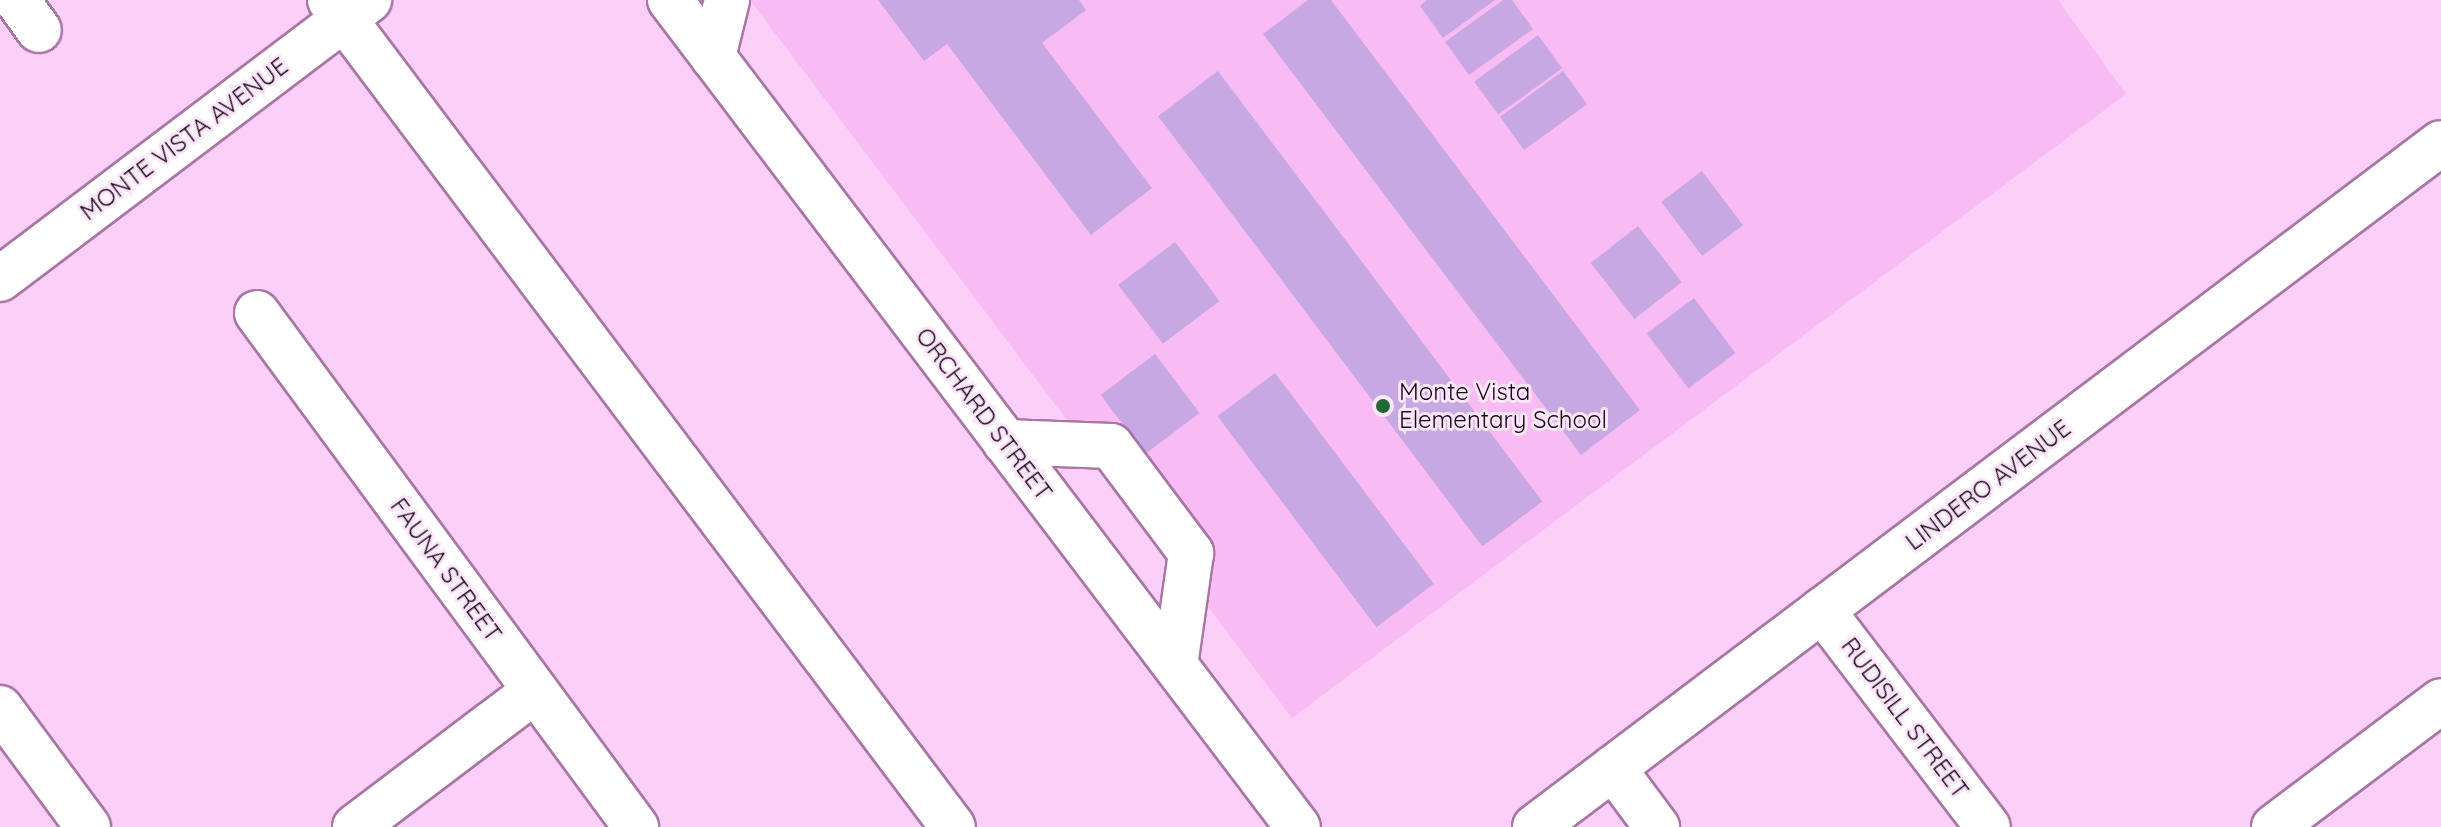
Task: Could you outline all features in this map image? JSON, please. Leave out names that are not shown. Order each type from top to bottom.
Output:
[{"type":"street","name":"ORCHARD STREET","points":[[670,0],[1298,827]]},
{"type":"street","points":[[713,57],[727,0]]},
{"type":"street","points":[[348,6],[953,827]]},
{"type":"street","name":"MONTE VISTA AVENUE","points":[[0,279],[348,6]]},
{"type":"street","name":"LINDERO AVENUE","points":[[1535,827],[2441,143]]},
{"type":"street","name":"FAUNA STREET","points":[[257,313],[636,827]]},
{"type":"street","points":[[1005,442],[1111,446],[1191,553],[1175,665]]},
{"type":"street","name":"RUDISILL STREET","points":[[1822,610],[1988,827]]},
{"type":"street","points":[[355,827],[535,691]]},
{"type":"street","points":[[2274,827],[2441,701]]},
{"type":"street","points":[[0,708],[88,827]]},
{"type":"street","points":[[1613,768],[1657,827]]},
{"type":"shaded area","name":"Monte Vista Elementary School","points":[[750,0],[2058,0],[2126,94],[1292,718]]},
{"type":"building","points":[[878,0],[1079,0],[1086,10],[1042,43],[1152,188],[1091,235],[947,44],[924,61]]},
{"type":"building","points":[[1308,0],[1331,0],[1640,410],[1581,455],[1263,34]]},
{"type":"building","points":[[1427,0],[1495,0],[1443,38],[1420,6]]},
{"type":"building","points":[[1503,0],[1512,0],[1533,29],[1469,75],[1445,42]]},
{"type":"building","points":[[1538,35],[1562,68],[1498,115],[1474,81]]},
{"type":"building","points":[[1218,71],[1542,501],[1482,547],[1158,116]]},
{"type":"building","points":[[1563,71],[1587,104],[1524,150],[1500,117]]},
{"type":"building","points":[[1702,171],[1743,225],[1702,256],[1661,202]]},
{"type":"building","points":[[1638,226],[1682,282],[1634,319],[1591,263]]},
{"type":"building","points":[[1175,242],[1220,301],[1163,344],[1118,285]]},
{"type":"building","points":[[1694,298],[1736,353],[1688,389],[1647,334]]},
{"type":"building","points":[[1155,354],[1200,413],[1145,454],[1101,395]]},
{"type":"building","points":[[1275,373],[1434,584],[1376,627],[1217,416]]},
{"type":"place","name":"Monte Vista Elementary School","points":[[1383,406]]}]
